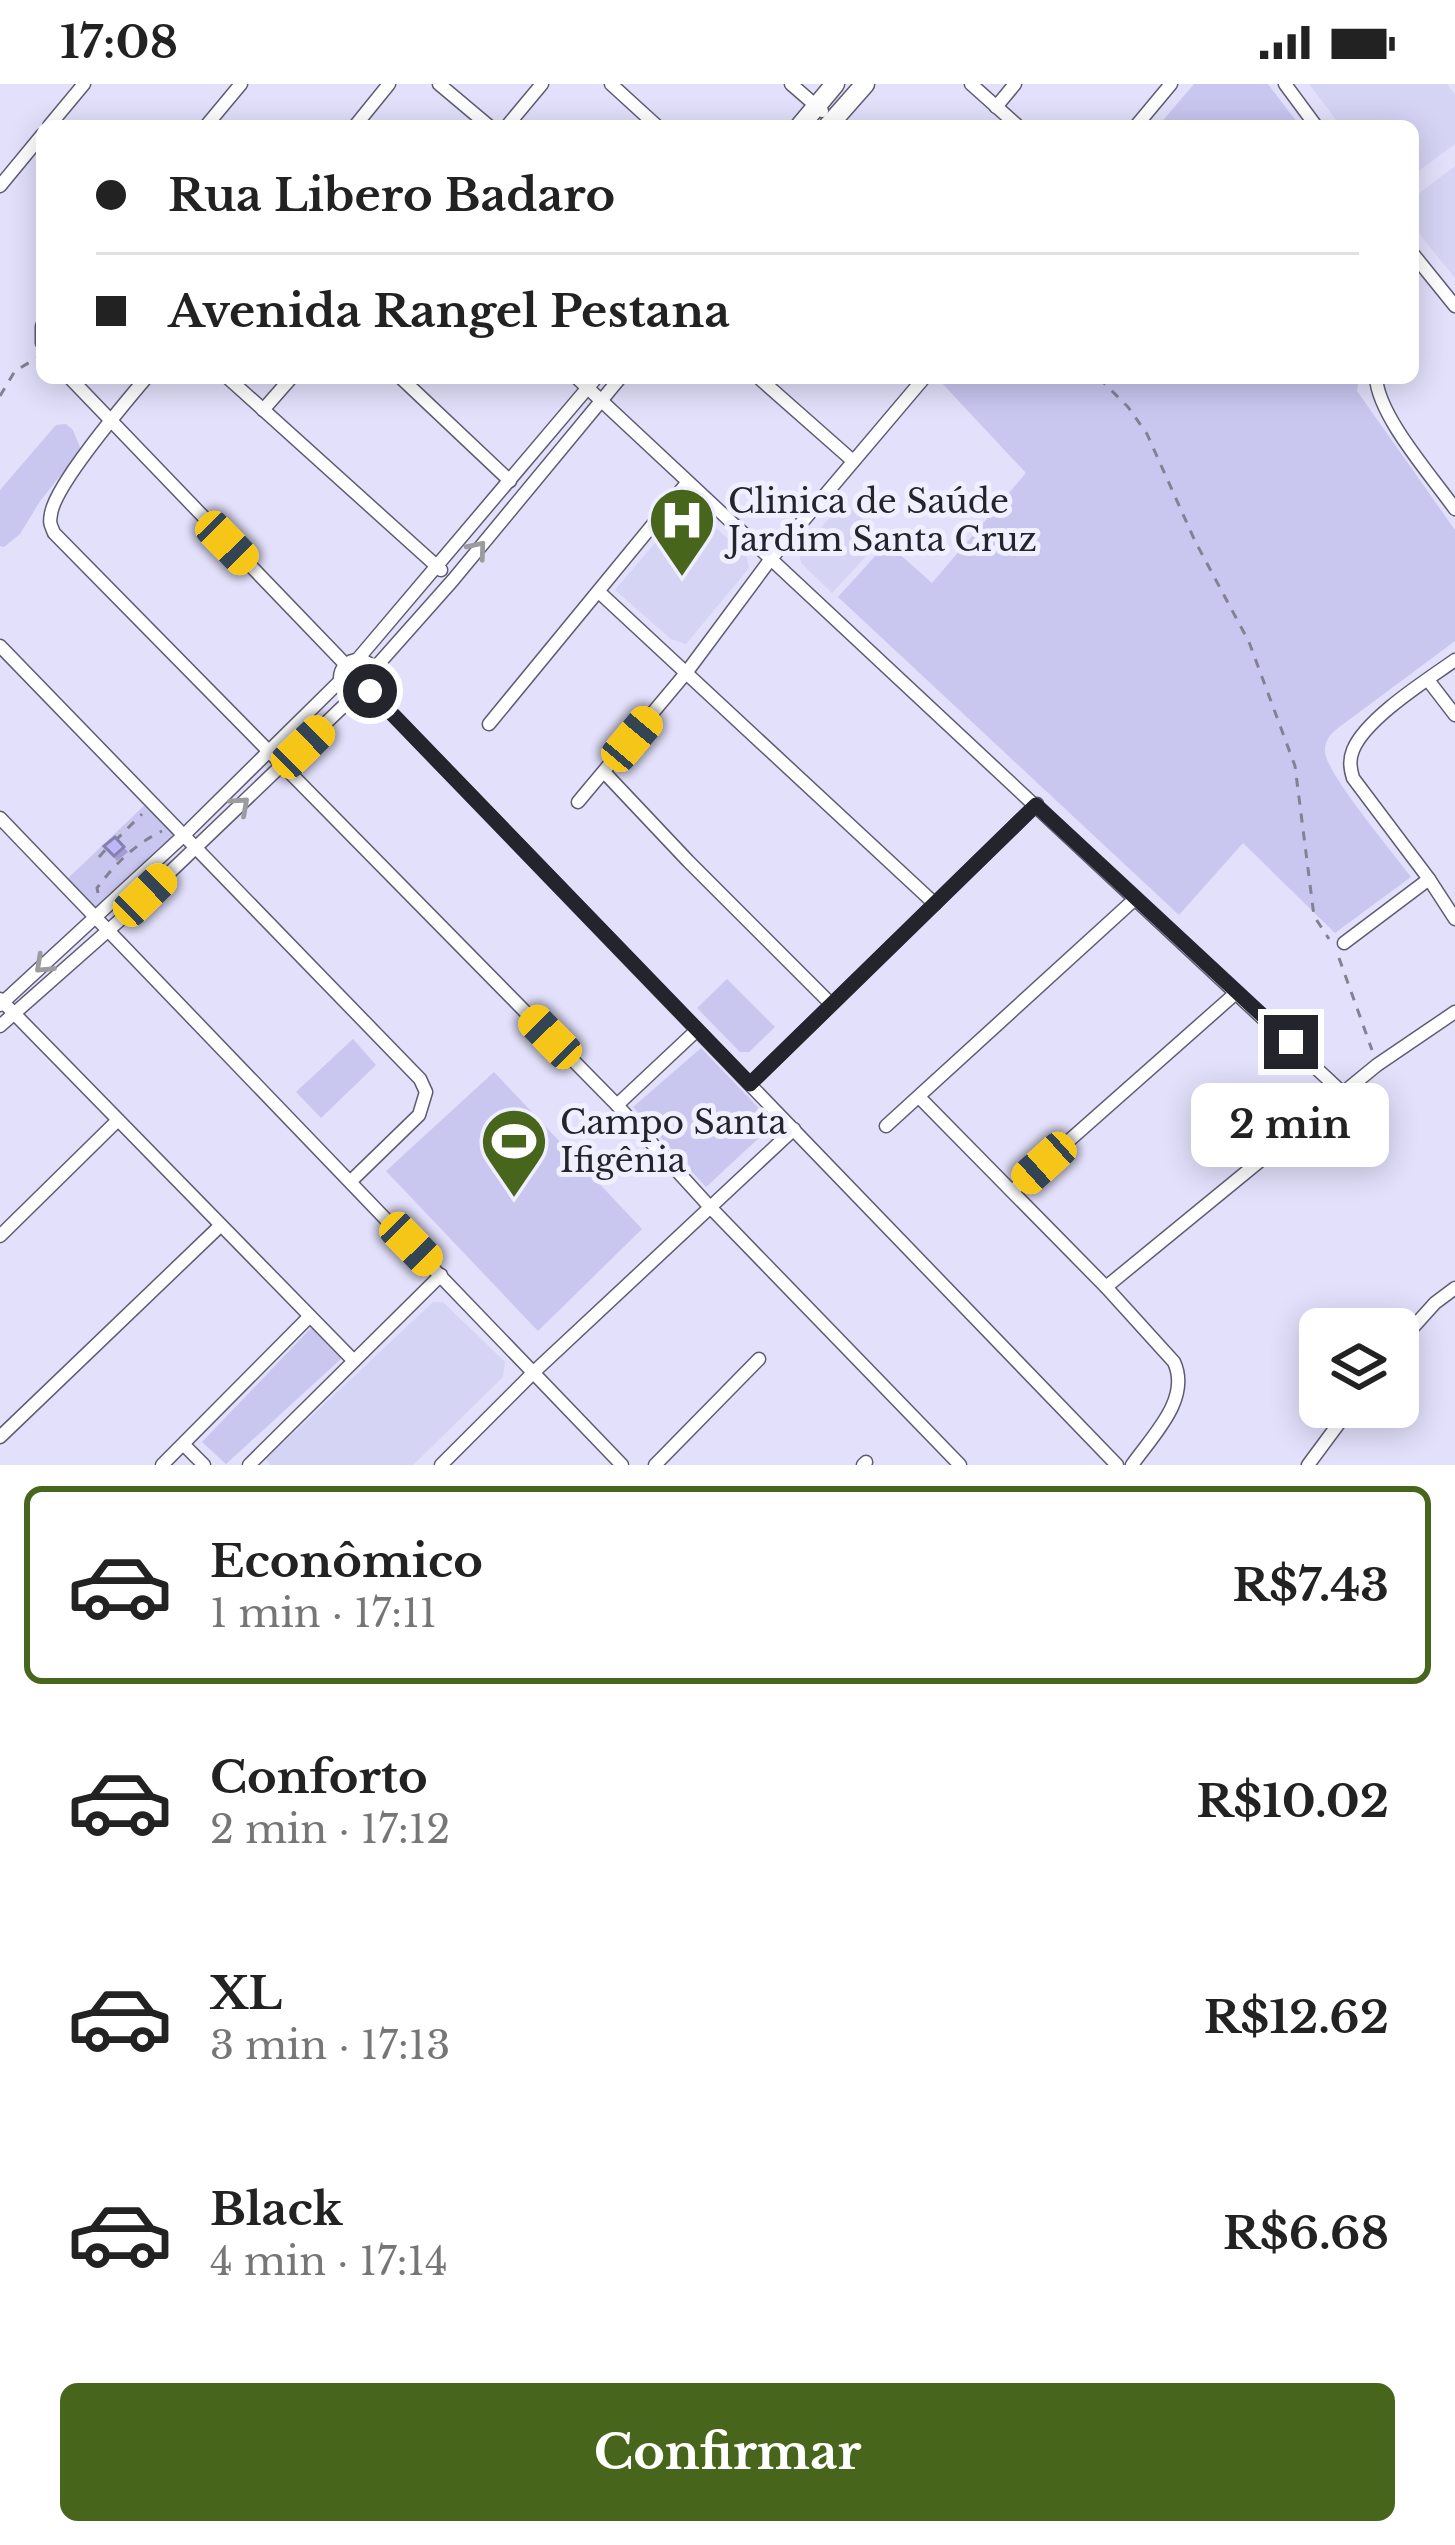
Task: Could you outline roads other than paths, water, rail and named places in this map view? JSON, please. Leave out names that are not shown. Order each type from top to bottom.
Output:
[{"type":"street","points":[[55,120],[84,84]]},
{"type":"street","points":[[211,120],[241,84]]},
{"type":"street","points":[[360,120],[389,84]]},
{"type":"street","points":[[439,84],[482,120]]},
{"type":"street","points":[[512,120],[542,84]]},
{"type":"street","points":[[611,84],[650,120]]},
{"type":"street","points":[[791,84],[829,120]]},
{"type":"street","points":[[804,120],[835,84]]},
{"type":"street","points":[[836,120],[865,84]]},
{"type":"street","points":[[971,84],[1011,120]]},
{"type":"street","points":[[996,106],[1015,84]]},
{"type":"street","points":[[1141,120],[1171,84]]},
{"type":"street","points":[[1286,84],[1312,120]]},
{"type":"street","points":[[0,186],[36,142]]},
{"type":"street","points":[[1419,261],[1455,306]]},
{"type":"street","points":[[0,1026],[120,920],[354,696],[370,691],[376,680],[374,669],[365,661],[351,662],[75,384]]},
{"type":"street","points":[[141,384],[57,496],[50,523],[54,533],[616,1105],[960,1465]]},
{"type":"street","points":[[235,384],[453,580]]},
{"type":"street","points":[[263,410],[286,384]]},
{"type":"street","points":[[407,384],[510,481]]},
{"type":"street","points":[[354,696],[343,689],[340,672],[510,481],[585,384]]},
{"type":"street","points":[[589,384],[687,483],[1378,1125]]},
{"type":"street","points":[[374,669],[615,384]]},
{"type":"street","points":[[770,384],[853,461]]},
{"type":"street","points":[[578,802],[686,674],[770,560],[919,384]]},
{"type":"street","points":[[1376,384],[1386,412],[1455,509]]},
{"type":"street","points":[[489,724],[687,483]]},
{"type":"street","points":[[599,592],[935,904]]},
{"type":"street","points":[[0,646],[420,1079],[426,1092],[419,1115],[351,1181]]},
{"type":"street","points":[[1455,660],[1383,714],[1356,743],[1349,765],[1353,778],[1455,919]]},
{"type":"street","points":[[1428,680],[1455,716]]},
{"type":"street","points":[[340,681],[1,1002],[354,1361]]},
{"type":"street","points":[[370,691],[1117,1465]]},
{"type":"street","points":[[604,772],[831,1004]]},
{"type":"street","points":[[750,1084],[1036,805]]},
{"type":"street","points":[[0,818],[622,1465]]},
{"type":"street","points":[[1344,943],[1429,879]]},
{"type":"street","points":[[886,1126],[1136,898]]},
{"type":"street","points":[[1012,1191],[1237,992]]},
{"type":"street","points":[[1106,1287],[1377,1065],[1455,1012]]},
{"type":"street","points":[[616,1105],[697,1030]]},
{"type":"street","points":[[919,1097],[1174,1362],[1180,1391],[1132,1465]]},
{"type":"street","points":[[0,1236],[118,1120]]},
{"type":"street","points":[[441,1465],[794,1129]]},
{"type":"street","points":[[0,1437],[220,1226]]},
{"type":"street","points":[[249,1465],[441,1275]]},
{"type":"street","points":[[1419,1321],[1455,1288]]},
{"type":"street","points":[[162,1465],[308,1317]]},
{"type":"street","points":[[655,1465],[759,1360]]},
{"type":"street","points":[[1308,1465],[1335,1428]]},
{"type":"street","points":[[184,1445],[204,1465]]},
{"type":"place","name":"Clinica de Saúde Jardim Santa Cruz","points":[[682,579]]},
{"type":"place","name":"Campo Santa Ifigênia","points":[[514,1200]]}]
